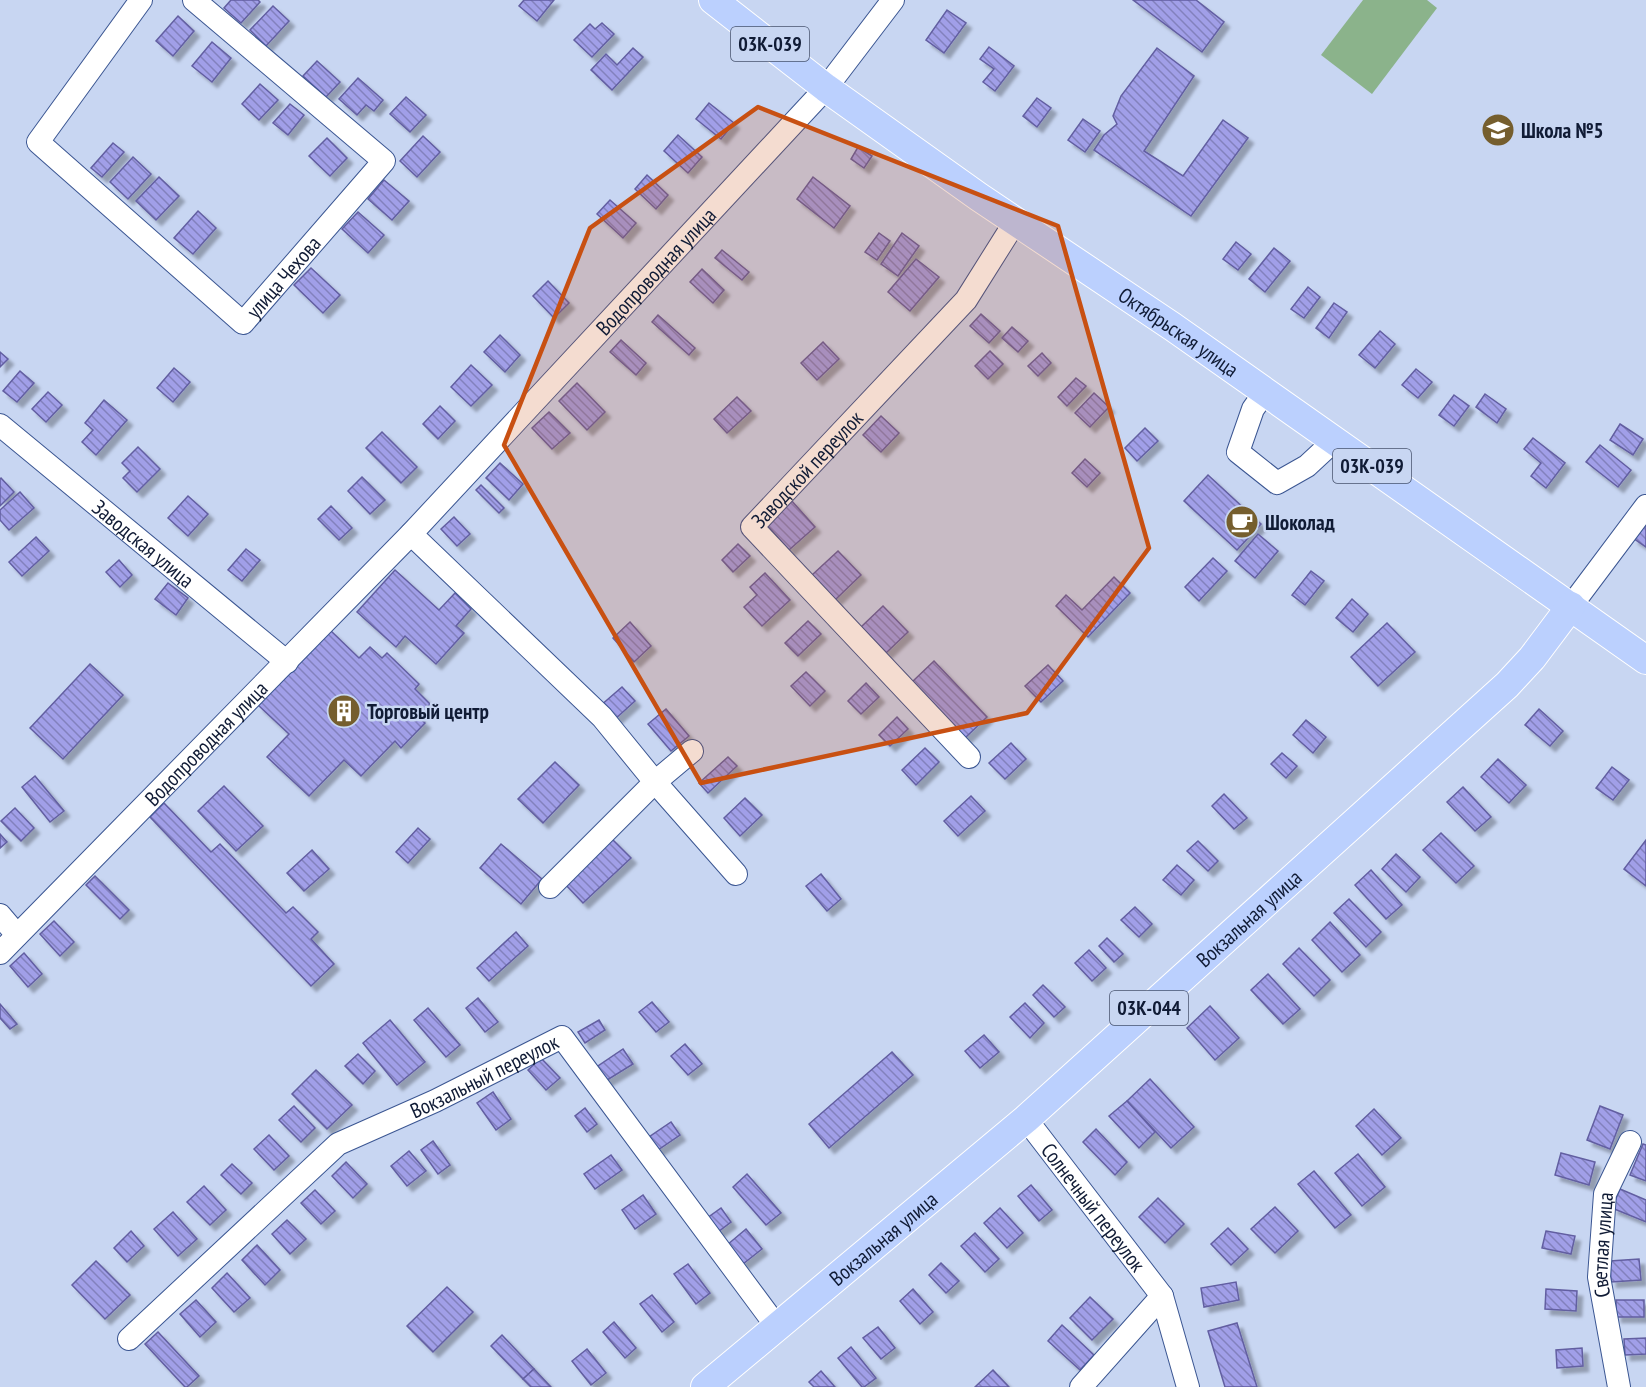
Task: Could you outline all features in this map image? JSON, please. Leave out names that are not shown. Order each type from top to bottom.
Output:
[{"type":"main road","name":"Октябрьская улица","points":[[713,0],[826,88],[1015,222],[1173,327],[1646,660]]},
{"type":"main road","name":"Вокзальная улица","points":[[705,1387],[1026,1119],[1507,685],[1532,658],[1571,606]]},
{"type":"street","name":"улица Чехова","points":[[141,0],[38,142],[243,323],[384,161],[194,0]]},
{"type":"street","name":"Водопроводная улица","points":[[0,952],[411,534],[826,88],[893,0]]},
{"type":"street","name":"Заводской переулок","points":[[969,758],[752,527],[966,300],[1015,222]]},
{"type":"street","points":[[1265,392],[1253,409],[1238,452],[1277,483],[1307,466],[1335,440]]},
{"type":"street","name":"Заводская улица","points":[[0,425],[287,662]]},
{"type":"street","name":"Вокзальная улица","points":[[1571,606],[1646,506]]},
{"type":"street","points":[[411,534],[602,717],[736,874]]},
{"type":"street","points":[[550,887],[656,782],[692,751]]},
{"type":"street","points":[[0,915],[17,935]]},
{"type":"street","name":"Вокзальный переулок","points":[[129,1339],[338,1144],[435,1101],[562,1037],[777,1327]]},
{"type":"street","name":"Солнечный переулок","points":[[1026,1119],[1162,1296],[1188,1387]]},
{"type":"street","name":"Светлая улица","points":[[1619,1387],[1599,1277],[1605,1194],[1630,1142]]},
{"type":"street","points":[[1081,1387],[1162,1296]]},
{"type":"highlighted area","points":[[758,107],[1058,226],[1149,548],[1027,713],[701,783],[504,445],[590,228]]},
{"type":"green space","points":[[1363,0],[1427,0],[1437,8],[1372,94],[1321,55]]},
{"type":"building","points":[[231,0],[258,0],[260,2],[241,23],[224,8]]},
{"type":"building","points":[[524,0],[554,0],[537,21],[519,6]]},
{"type":"building","points":[[1133,0],[1196,0],[1224,22],[1202,52]]},
{"type":"building","points":[[273,6],[289,21],[266,46],[250,30]]},
{"type":"building","points":[[947,10],[966,23],[944,53],[926,40]]},
{"type":"building","points":[[178,16],[194,31],[173,56],[156,41]]},
{"type":"building","points":[[602,23],[614,34],[592,57],[574,40],[590,24],[595,29]]},
{"type":"building","points":[[212,42],[231,58],[212,82],[192,66]]},
{"type":"building","points":[[989,47],[1014,66],[995,91],[983,82],[994,69],[980,59]]},
{"type":"building","points":[[633,48],[643,57],[612,90],[591,70],[606,54],[617,65]]},
{"type":"building","points":[[1157,48],[1194,76],[1144,151],[1183,176],[1223,120],[1248,138],[1191,216],[1094,150],[1104,135],[1117,124],[1113,116],[1121,96]]},
{"type":"building","points":[[317,61],[340,82],[326,97],[303,76]]},
{"type":"building","points":[[358,78],[383,100],[374,111],[366,105],[357,115],[339,99]]},
{"type":"building","points":[[260,84],[278,100],[259,120],[242,104]]},
{"type":"building","points":[[406,97],[426,115],[410,132],[390,114]]},
{"type":"building","points":[[1037,98],[1051,108],[1037,127],[1023,116]]},
{"type":"building","points":[[709,103],[734,123],[721,139],[696,119]]},
{"type":"building","points":[[290,104],[304,115],[288,135],[273,123]]},
{"type":"building","points":[[1083,119],[1100,131],[1085,152],[1068,140]]},
{"type":"building","points":[[678,135],[702,157],[688,173],[664,151]]},
{"type":"building","points":[[423,136],[440,152],[417,177],[400,161]]},
{"type":"building","points":[[327,138],[347,158],[330,176],[309,156]]},
{"type":"building","points":[[113,143],[124,152],[102,177],[91,168]]},
{"type":"building","points":[[858,147],[872,156],[864,168],[851,159]]},
{"type":"building","points":[[133,157],[151,174],[128,199],[110,182]]},
{"type":"building","points":[[647,175],[668,195],[656,209],[635,189]]},
{"type":"building","points":[[159,177],[179,196],[156,220],[136,201]]},
{"type":"building","points":[[813,177],[850,206],[834,228],[797,199]]},
{"type":"building","points":[[384,180],[409,201],[392,220],[368,199]]},
{"type":"building","points":[[610,200],[636,223],[623,238],[597,214]]},
{"type":"building","points":[[198,211],[216,228],[193,254],[174,238]]},
{"type":"building","points":[[358,212],[384,235],[368,253],[342,229]]},
{"type":"building","points":[[879,233],[890,241],[877,260],[865,252]]},
{"type":"building","points":[[902,233],[919,246],[898,276],[881,264]]},
{"type":"building","points":[[1236,242],[1251,254],[1238,270],[1223,259]]},
{"type":"building","points":[[1274,248],[1290,261],[1265,292],[1249,279]]},
{"type":"building","points":[[722,250],[749,272],[742,280],[715,258]]},
{"type":"building","points":[[916,259],[939,277],[910,311],[888,292]]},
{"type":"building","points":[[311,268],[340,295],[323,313],[294,285]]},
{"type":"building","points":[[702,269],[724,290],[713,303],[690,282]]},
{"type":"building","points":[[548,281],[569,303],[554,318],[533,296]]},
{"type":"building","points":[[1308,287],[1320,297],[1304,318],[1291,309]]},
{"type":"building","points":[[1334,303],[1347,312],[1329,338],[1316,328]]},
{"type":"building","points":[[981,314],[1000,331],[989,343],[970,326]]},
{"type":"building","points":[[658,315],[695,348],[689,355],[652,322]]},
{"type":"building","points":[[1012,327],[1028,341],[1018,352],[1002,338]]},
{"type":"building","points":[[1380,331],[1395,344],[1375,368],[1359,355]]},
{"type":"building","points":[[500,335],[520,355],[505,372],[484,352]]},
{"type":"building","points":[[621,340],[646,363],[636,375],[610,352]]},
{"type":"building","points":[[823,342],[839,359],[817,380],[801,363]]},
{"type":"building","points":[[990,351],[1003,364],[988,379],[975,366]]},
{"type":"building","points":[[0,352],[8,359],[0,367]]},
{"type":"building","points":[[1042,353],[1051,363],[1038,376],[1028,366]]},
{"type":"building","points":[[471,365],[492,385],[471,406],[451,387]]},
{"type":"building","points":[[174,368],[190,382],[173,402],[157,388]]},
{"type":"building","points":[[1416,369],[1432,382],[1418,398],[1402,385]]},
{"type":"building","points":[[20,371],[34,383],[17,402],[3,391]]},
{"type":"building","points":[[1076,378],[1086,386],[1067,406],[1058,397]]},
{"type":"building","points":[[577,383],[605,412],[587,430],[559,401]]},
{"type":"building","points":[[48,392],[62,405],[46,422],[32,409]]},
{"type":"building","points":[[1094,393],[1109,407],[1090,427],[1075,413]]},
{"type":"building","points":[[1485,394],[1506,409],[1497,423],[1476,407]]},
{"type":"building","points":[[1454,395],[1469,406],[1454,426],[1439,415]]},
{"type":"building","points":[[737,397],[751,411],[727,433],[714,419]]},
{"type":"building","points":[[104,400],[127,420],[96,455],[82,442],[93,430],[85,423]]},
{"type":"building","points":[[440,406],[455,421],[438,439],[423,424]]},
{"type":"building","points":[[549,412],[570,433],[552,449],[532,428]]},
{"type":"building","points":[[881,416],[899,433],[881,452],[863,435]]},
{"type":"building","points":[[1620,424],[1643,439],[1633,455],[1610,440]]},
{"type":"building","points":[[1145,428],[1158,441],[1137,461],[1125,448]]},
{"type":"building","points":[[382,432],[417,467],[401,483],[366,448]]},
{"type":"building","points":[[1533,438],[1565,463],[1546,488],[1531,476],[1541,463],[1524,449]]},
{"type":"building","points":[[1600,445],[1631,470],[1618,487],[1586,462]]},
{"type":"building","points":[[138,447],[160,469],[137,492],[123,478],[130,471],[122,463]]},
{"type":"building","points":[[1085,459],[1100,473],[1087,487],[1072,473]]},
{"type":"building","points":[[500,463],[523,484],[509,500],[486,478]]},
{"type":"building","points":[[1208,475],[1261,524],[1237,550],[1184,501]]},
{"type":"building","points":[[362,477],[385,500],[370,514],[348,491]]},
{"type":"building","points":[[0,479],[14,492],[0,506]]},
{"type":"building","points":[[481,485],[504,508],[499,513],[476,490]]},
{"type":"building","points":[[20,492],[34,508],[9,530],[0,520],[0,510]]},
{"type":"building","points":[[188,496],[208,514],[188,536],[168,518]]},
{"type":"building","points":[[791,500],[815,527],[789,550],[765,523]]},
{"type":"building","points":[[331,506],[352,528],[339,540],[318,519]]},
{"type":"building","points":[[454,517],[470,534],[457,546],[441,529]]},
{"type":"building","points":[[1646,520],[1646,547],[1633,538]]},
{"type":"building","points":[[1258,534],[1278,551],[1255,578],[1235,561]]},
{"type":"building","points":[[36,537],[49,551],[22,576],[9,562]]},
{"type":"building","points":[[738,544],[750,556],[733,572],[722,560]]},
{"type":"building","points":[[246,549],[260,560],[242,581],[228,570]]},
{"type":"building","points":[[838,551],[861,575],[835,600],[812,575]]},
{"type":"building","points":[[1213,558],[1227,571],[1199,601],[1185,587]]},
{"type":"building","points":[[119,560],[132,575],[120,587],[106,572]]},
{"type":"building","points":[[395,570],[439,610],[455,593],[471,609],[456,626],[464,633],[436,664],[405,636],[396,647],[357,612]]},
{"type":"building","points":[[1311,571],[1324,581],[1305,605],[1292,595]]},
{"type":"building","points":[[765,573],[790,600],[762,626],[744,607],[757,595],[750,587]]},
{"type":"building","points":[[1114,577],[1130,593],[1088,637],[1056,606],[1066,595],[1082,610]]},
{"type":"building","points":[[168,583],[188,598],[176,615],[155,599]]},
{"type":"building","points":[[1352,599],[1368,614],[1353,632],[1336,618]]},
{"type":"building","points":[[883,606],[908,632],[886,653],[861,627]]},
{"type":"building","points":[[808,621],[821,634],[798,656],[785,643]]},
{"type":"building","points":[[630,622],[651,646],[634,662],[613,638]]},
{"type":"building","points":[[1387,623],[1415,652],[1378,686],[1351,657]]},
{"type":"building","name":"Торговый центр","points":[[330,630],[359,658],[370,647],[382,658],[387,653],[419,684],[415,689],[430,704],[418,717],[425,723],[401,748],[395,741],[361,776],[344,760],[309,796],[267,757],[289,734],[258,705]]},
{"type":"building","points":[[934,661],[987,717],[965,738],[912,682]]},
{"type":"building","points":[[90,664],[123,695],[63,759],[30,728]]},
{"type":"building","points":[[1048,665],[1063,681],[1041,702],[1025,686]]},
{"type":"building","points":[[806,672],[825,691],[810,706],[791,686]]},
{"type":"building","points":[[866,683],[879,697],[861,714],[848,701]]},
{"type":"building","points":[[622,687],[635,701],[613,721],[600,706]]},
{"type":"building","points":[[666,709],[689,736],[671,751],[648,724]]},
{"type":"building","points":[[1539,709],[1563,731],[1550,746],[1525,725]]},
{"type":"building","points":[[897,717],[908,729],[890,746],[879,735]]},
{"type":"building","points":[[1306,720],[1326,737],[1313,753],[1293,735]]},
{"type":"building","points":[[1011,743],[1026,759],[1005,779],[989,763]]},
{"type":"building","points":[[925,748],[939,762],[916,785],[902,770]]},
{"type":"building","points":[[1282,753],[1297,766],[1286,778],[1271,764]]},
{"type":"building","points":[[728,757],[737,766],[708,793],[699,783]]},
{"type":"building","points":[[1498,759],[1526,785],[1509,803],[1481,777]]},
{"type":"building","points":[[555,762],[579,785],[543,823],[518,799]]},
{"type":"building","points":[[1612,767],[1629,780],[1613,800],[1596,788]]},
{"type":"building","points":[[35,776],[64,811],[50,822],[22,787]]},
{"type":"building","points":[[224,786],[263,826],[236,851],[198,811]]},
{"type":"building","points":[[1463,787],[1491,817],[1475,831],[1447,802]]},
{"type":"building","points":[[1224,794],[1247,818],[1234,829],[1212,806]]},
{"type":"building","points":[[971,796],[985,811],[958,836],[944,821]]},
{"type":"building","points":[[745,798],[762,815],[740,836],[724,818]]},
{"type":"building","points":[[164,803],[211,852],[220,844],[286,913],[293,907],[318,932],[311,939],[334,964],[311,986],[150,817]]},
{"type":"building","points":[[15,808],[34,828],[21,841],[1,821]]},
{"type":"building","points":[[418,828],[430,839],[408,863],[396,852]]},
{"type":"building","points":[[1441,833],[1474,866],[1456,883],[1423,850]]},
{"type":"building","points":[[0,834],[7,842],[0,848]]},
{"type":"building","points":[[611,838],[631,858],[583,903],[564,883]]},
{"type":"building","points":[[1646,840],[1646,886],[1624,869]]},
{"type":"building","points":[[1198,841],[1218,861],[1208,871],[1187,851]]},
{"type":"building","points":[[501,844],[542,879],[521,904],[480,868]]},
{"type":"building","points":[[312,850],[329,869],[304,891],[287,873]]},
{"type":"building","points":[[1396,854],[1420,877],[1406,892],[1382,869]]},
{"type":"building","points":[[1177,865],[1194,880],[1181,895],[1163,880]]},
{"type":"building","points":[[1371,870],[1402,905],[1386,919],[1355,885]]},
{"type":"building","points":[[821,874],[841,899],[827,911],[806,886]]},
{"type":"building","points":[[95,876],[129,910],[120,919],[86,885]]},
{"type":"building","points":[[1349,899],[1381,932],[1366,947],[1334,913]]},
{"type":"building","points":[[1135,907],[1152,924],[1139,937],[1121,920]]},
{"type":"building","points":[[54,921],[74,942],[60,956],[40,934]]},
{"type":"building","points":[[1330,922],[1360,955],[1342,972],[1312,940]]},
{"type":"building","points":[[516,932],[528,946],[489,981],[477,968]]},
{"type":"building","points":[[1107,938],[1123,954],[1114,962],[1099,946]]},
{"type":"building","points":[[1299,948],[1330,980],[1314,996],[1283,964]]},
{"type":"building","points":[[1089,950],[1106,968],[1092,981],[1075,963]]},
{"type":"building","points":[[24,953],[42,974],[28,987],[10,966]]},
{"type":"building","points":[[1268,974],[1300,1009],[1283,1024],[1251,990]]},
{"type":"building","points":[[1043,985],[1065,1007],[1054,1017],[1033,995]]},
{"type":"building","points":[[478,998],[498,1022],[485,1032],[466,1008]]},
{"type":"building","points":[[652,1002],[669,1022],[656,1032],[639,1012]]},
{"type":"building","points":[[1025,1003],[1044,1023],[1030,1038],[1010,1017]]},
{"type":"building","points":[[0,1004],[17,1024],[10,1029],[0,1018]]},
{"type":"building","points":[[1210,1006],[1239,1038],[1215,1060],[1187,1028]]},
{"type":"building","points":[[428,1008],[460,1045],[446,1057],[414,1020]]},
{"type":"building","points":[[390,1020],[425,1062],[397,1085],[363,1043]]},
{"type":"building","points":[[599,1020],[605,1030],[585,1043],[578,1032]]},
{"type":"building","points":[[984,1035],[999,1052],[980,1068],[965,1051]]},
{"type":"building","points":[[685,1044],[702,1064],[688,1075],[671,1056]]},
{"type":"building","points":[[623,1049],[633,1064],[604,1082],[595,1068]]},
{"type":"building","points":[[892,1052],[913,1075],[829,1148],[809,1124]]},
{"type":"building","points":[[358,1054],[375,1071],[363,1084],[345,1066]]},
{"type":"building","points":[[541,1058],[560,1078],[546,1090],[528,1070]]},
{"type":"building","points":[[316,1070],[352,1105],[327,1129],[292,1094]]},
{"type":"building","points":[[1150,1079],[1194,1127],[1171,1148],[1127,1101]]},
{"type":"building","points":[[493,1092],[511,1119],[496,1130],[477,1103]]},
{"type":"building","points":[[1127,1101],[1155,1132],[1139,1148],[1109,1116]]},
{"type":"building","points":[[294,1106],[315,1128],[301,1142],[279,1120]]},
{"type":"building","points":[[1600,1106],[1623,1115],[1610,1149],[1587,1140]]},
{"type":"building","points":[[585,1108],[597,1124],[587,1132],[575,1116]]},
{"type":"building","points":[[1374,1109],[1401,1138],[1382,1155],[1356,1126]]},
{"type":"building","points":[[671,1122],[680,1135],[655,1152],[646,1139]]},
{"type":"building","points":[[1096,1129],[1127,1162],[1115,1175],[1083,1142]]},
{"type":"building","points":[[269,1135],[289,1156],[274,1170],[254,1149]]},
{"type":"building","points":[[433,1141],[450,1165],[438,1174],[421,1150]]},
{"type":"building","points":[[1643,1144],[1646,1145],[1646,1181],[1630,1175]]},
{"type":"building","points":[[409,1151],[426,1171],[407,1186],[391,1166]]},
{"type":"building","points":[[1561,1153],[1595,1162],[1589,1185],[1555,1175]]},
{"type":"building","points":[[1358,1154],[1385,1187],[1362,1206],[1335,1173]]},
{"type":"building","points":[[611,1155],[622,1170],[595,1189],[584,1174]]},
{"type":"building","points":[[346,1162],[367,1184],[353,1198],[332,1176]]},
{"type":"building","points":[[232,1164],[252,1183],[241,1194],[221,1175]]},
{"type":"building","points":[[1314,1171],[1351,1215],[1335,1228],[1298,1184]]},
{"type":"building","points":[[747,1174],[781,1213],[766,1225],[733,1187]]},
{"type":"building","points":[[1031,1185],[1052,1210],[1039,1221],[1018,1196]]},
{"type":"building","points":[[204,1186],[226,1210],[210,1225],[187,1202]]},
{"type":"building","points":[[1620,1189],[1646,1200],[1646,1222],[1612,1208]]},
{"type":"building","points":[[315,1190],[335,1211],[321,1224],[301,1203]]},
{"type":"building","points":[[643,1195],[656,1214],[635,1229],[622,1210]]},
{"type":"building","points":[[1158,1198],[1184,1224],[1165,1243],[1139,1217]]},
{"type":"building","points":[[1275,1207],[1298,1231],[1275,1253],[1251,1229]]},
{"type":"building","points":[[721,1208],[731,1222],[714,1235],[703,1221]]},
{"type":"building","points":[[1000,1208],[1023,1233],[1007,1248],[984,1223]]},
{"type":"building","points":[[173,1212],[197,1239],[178,1256],[154,1229]]},
{"type":"building","points":[[287,1220],[306,1239],[290,1254],[272,1234]]},
{"type":"building","points":[[1228,1228],[1248,1249],[1231,1265],[1211,1244]]},
{"type":"building","points":[[746,1229],[762,1249],[743,1264],[727,1245]]},
{"type":"building","points":[[131,1231],[144,1246],[127,1262],[114,1248]]},
{"type":"building","points":[[1546,1231],[1575,1236],[1571,1254],[1542,1248]]},
{"type":"building","points":[[975,1233],[999,1259],[985,1272],[961,1246]]},
{"type":"building","points":[[257,1245],[280,1270],[265,1285],[242,1260]]},
{"type":"building","points":[[1639,1259],[1641,1280],[1611,1282],[1610,1261]]},
{"type":"building","points":[[96,1261],[130,1295],[105,1319],[72,1285]]},
{"type":"building","points":[[941,1263],[959,1281],[946,1293],[929,1275]]},
{"type":"building","points":[[688,1264],[710,1293],[696,1304],[674,1274]]},
{"type":"building","points":[[227,1273],[250,1298],[234,1312],[212,1288]]},
{"type":"building","points":[[1236,1282],[1239,1300],[1204,1307],[1201,1288]]},
{"type":"building","points":[[447,1287],[473,1312],[433,1352],[407,1326]]},
{"type":"building","points":[[913,1289],[933,1312],[920,1324],[900,1301]]},
{"type":"building","points":[[1546,1289],[1577,1291],[1576,1311],[1545,1309]]},
{"type":"building","points":[[652,1295],[674,1322],[662,1332],[640,1304]]},
{"type":"building","points":[[1090,1297],[1113,1319],[1092,1340],[1070,1318]]},
{"type":"building","points":[[196,1300],[216,1322],[200,1337],[180,1314]]},
{"type":"building","points":[[1616,1300],[1644,1300],[1644,1317],[1616,1317]]},
{"type":"building","points":[[614,1322],[636,1348],[625,1358],[603,1332]]},
{"type":"building","points":[[1237,1323],[1257,1387],[1225,1387],[1208,1331]]},
{"type":"building","points":[[1062,1325],[1094,1355],[1080,1370],[1048,1341]]},
{"type":"building","points":[[878,1327],[895,1348],[881,1359],[863,1338]]},
{"type":"building","points":[[158,1332],[199,1376],[187,1387],[145,1344]]},
{"type":"building","points":[[502,1335],[534,1369],[523,1379],[491,1346]]},
{"type":"building","points":[[1646,1338],[1646,1354],[1625,1355],[1624,1339]]},
{"type":"building","points":[[851,1347],[876,1378],[864,1387],[838,1358]]},
{"type":"building","points":[[1582,1348],[1583,1366],[1557,1368],[1556,1350]]},
{"type":"building","points":[[587,1349],[606,1373],[591,1385],[572,1361]]},
{"type":"building","points":[[534,1369],[551,1387],[531,1387],[523,1379]]},
{"type":"building","points":[[993,1370],[1009,1387],[975,1387]]},
{"type":"building","points":[[821,1371],[835,1387],[814,1387],[809,1382]]},
{"type":"place","name":"Школа №5","points":[[1498,130]]},
{"type":"place","name":"Шоколад","points":[[1242,522]]},
{"type":"place","name":"Торговый центр","points":[[344,711]]}]
